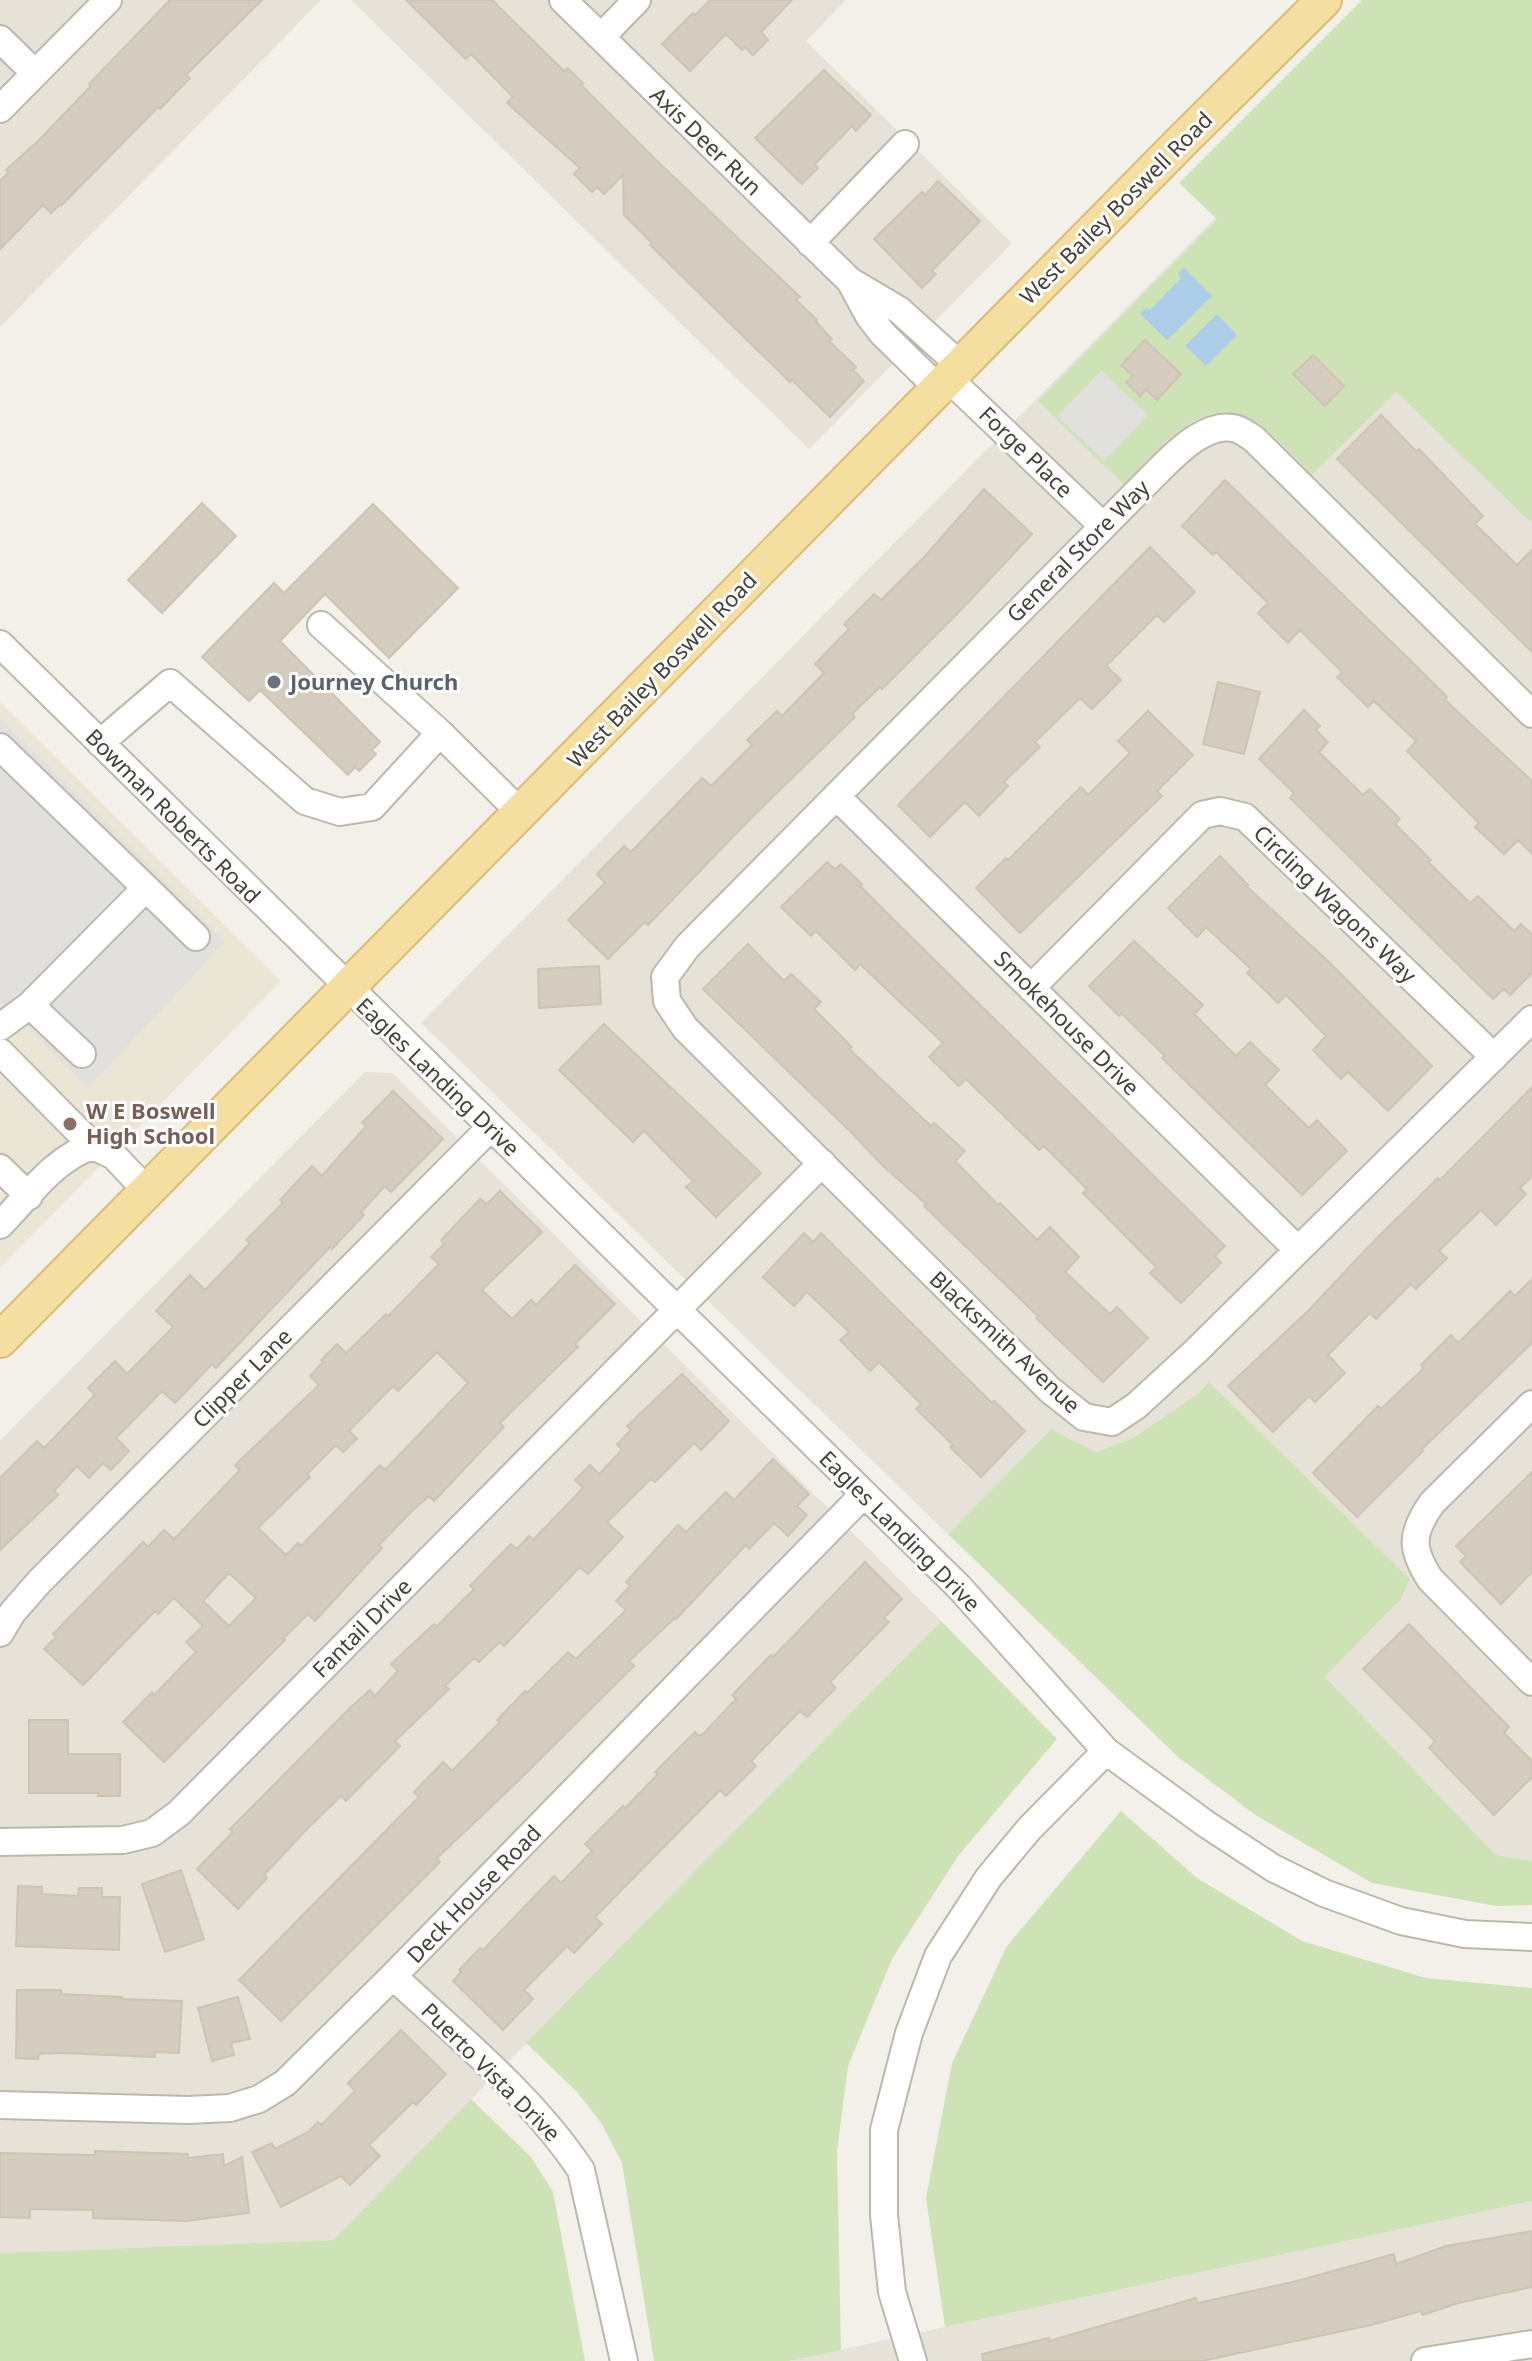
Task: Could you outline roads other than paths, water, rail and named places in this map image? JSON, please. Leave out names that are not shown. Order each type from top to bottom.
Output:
[{"type":"main road","name":"West Bailey Boswell Road","points":[[0,1340],[1324,0]]},
{"type":"street","points":[[0,109],[108,0]]},
{"type":"street","name":"Axis Deer Run","points":[[563,0],[850,281],[882,333],[949,377]]},
{"type":"street","points":[[601,37],[637,0]]},
{"type":"street","points":[[0,39],[35,73]]},
{"type":"street","points":[[810,243],[905,144]]},
{"type":"street","name":"Forge Place","points":[[949,377],[1103,526]]},
{"type":"street","name":"General Store Way","points":[[667,1001],[665,977],[687,947],[1170,459],[1196,438],[1217,430],[1236,428],[1254,439],[1532,714]]},
{"type":"street","points":[[321,625],[440,733],[521,813]]},
{"type":"street","name":"Bowman Roberts Road","points":[[0,644],[346,987]]},
{"type":"street","points":[[100,743],[170,683],[305,801],[340,812],[372,807],[440,733]]},
{"type":"street","points":[[0,747],[196,937]]},
{"type":"street","name":"Smokehouse Drive","points":[[836,796],[1298,1250]]},
{"type":"street","name":"Circling Wagons Way","points":[[1031,988],[1202,815],[1220,811],[1245,817],[1494,1057]]},
{"type":"street","points":[[0,1027],[30,1005],[146,888]]},
{"type":"street","name":"Eagles Landing Drive","points":[[346,987],[959,1587],[1106,1751],[1206,1824],[1273,1868],[1324,1893],[1414,1923],[1465,1934],[1532,1937]]},
{"type":"street","name":"Blacksmith Avenue","points":[[667,1001],[685,1028],[1050,1390],[1084,1417],[1112,1422],[1136,1406],[1196,1351],[1532,1019]]},
{"type":"street","points":[[30,1005],[82,1054]]},
{"type":"street","points":[[0,1052],[93,1146],[114,1156],[147,1191]]},
{"type":"street","name":"Clipper Lane","points":[[0,1633],[12,1613],[39,1582],[490,1128]]},
{"type":"street","points":[[0,1225],[61,1163],[79,1150],[93,1146]]},
{"type":"street","name":"Fantail Drive","points":[[0,1842],[123,1840],[152,1833],[179,1813],[822,1163]]},
{"type":"street","points":[[0,1168],[29,1196]]},
{"type":"street","points":[[1532,1404],[1432,1503],[1420,1520],[1414,1540],[1417,1559],[1430,1579],[1532,1682]]},
{"type":"street","name":"Deck House Road","points":[[0,2105],[188,2110],[230,2108],[259,2099],[285,2083],[864,1494]]},
{"type":"street","points":[[913,2361],[892,2292],[884,2215],[884,2130],[909,2033],[938,1956],[989,1877],[1029,1829],[1106,1751]]},
{"type":"street","name":"Puerto Vista Drive","points":[[393,1976],[535,2110],[581,2170],[624,2361]]},
{"type":"street","points":[[1425,2361],[1532,2344]]},
{"type":"water","points":[[1184,268],[1212,296],[1167,340],[1140,314],[1146,308],[1150,310],[1181,278],[1178,274]]},
{"type":"water","points":[[1217,314],[1237,335],[1206,366],[1185,346]]},
{"type":"place","name":"Journey Church","points":[[274,682]]},
{"type":"place","name":"W E Boswell High School","points":[[70,1124]]}]
